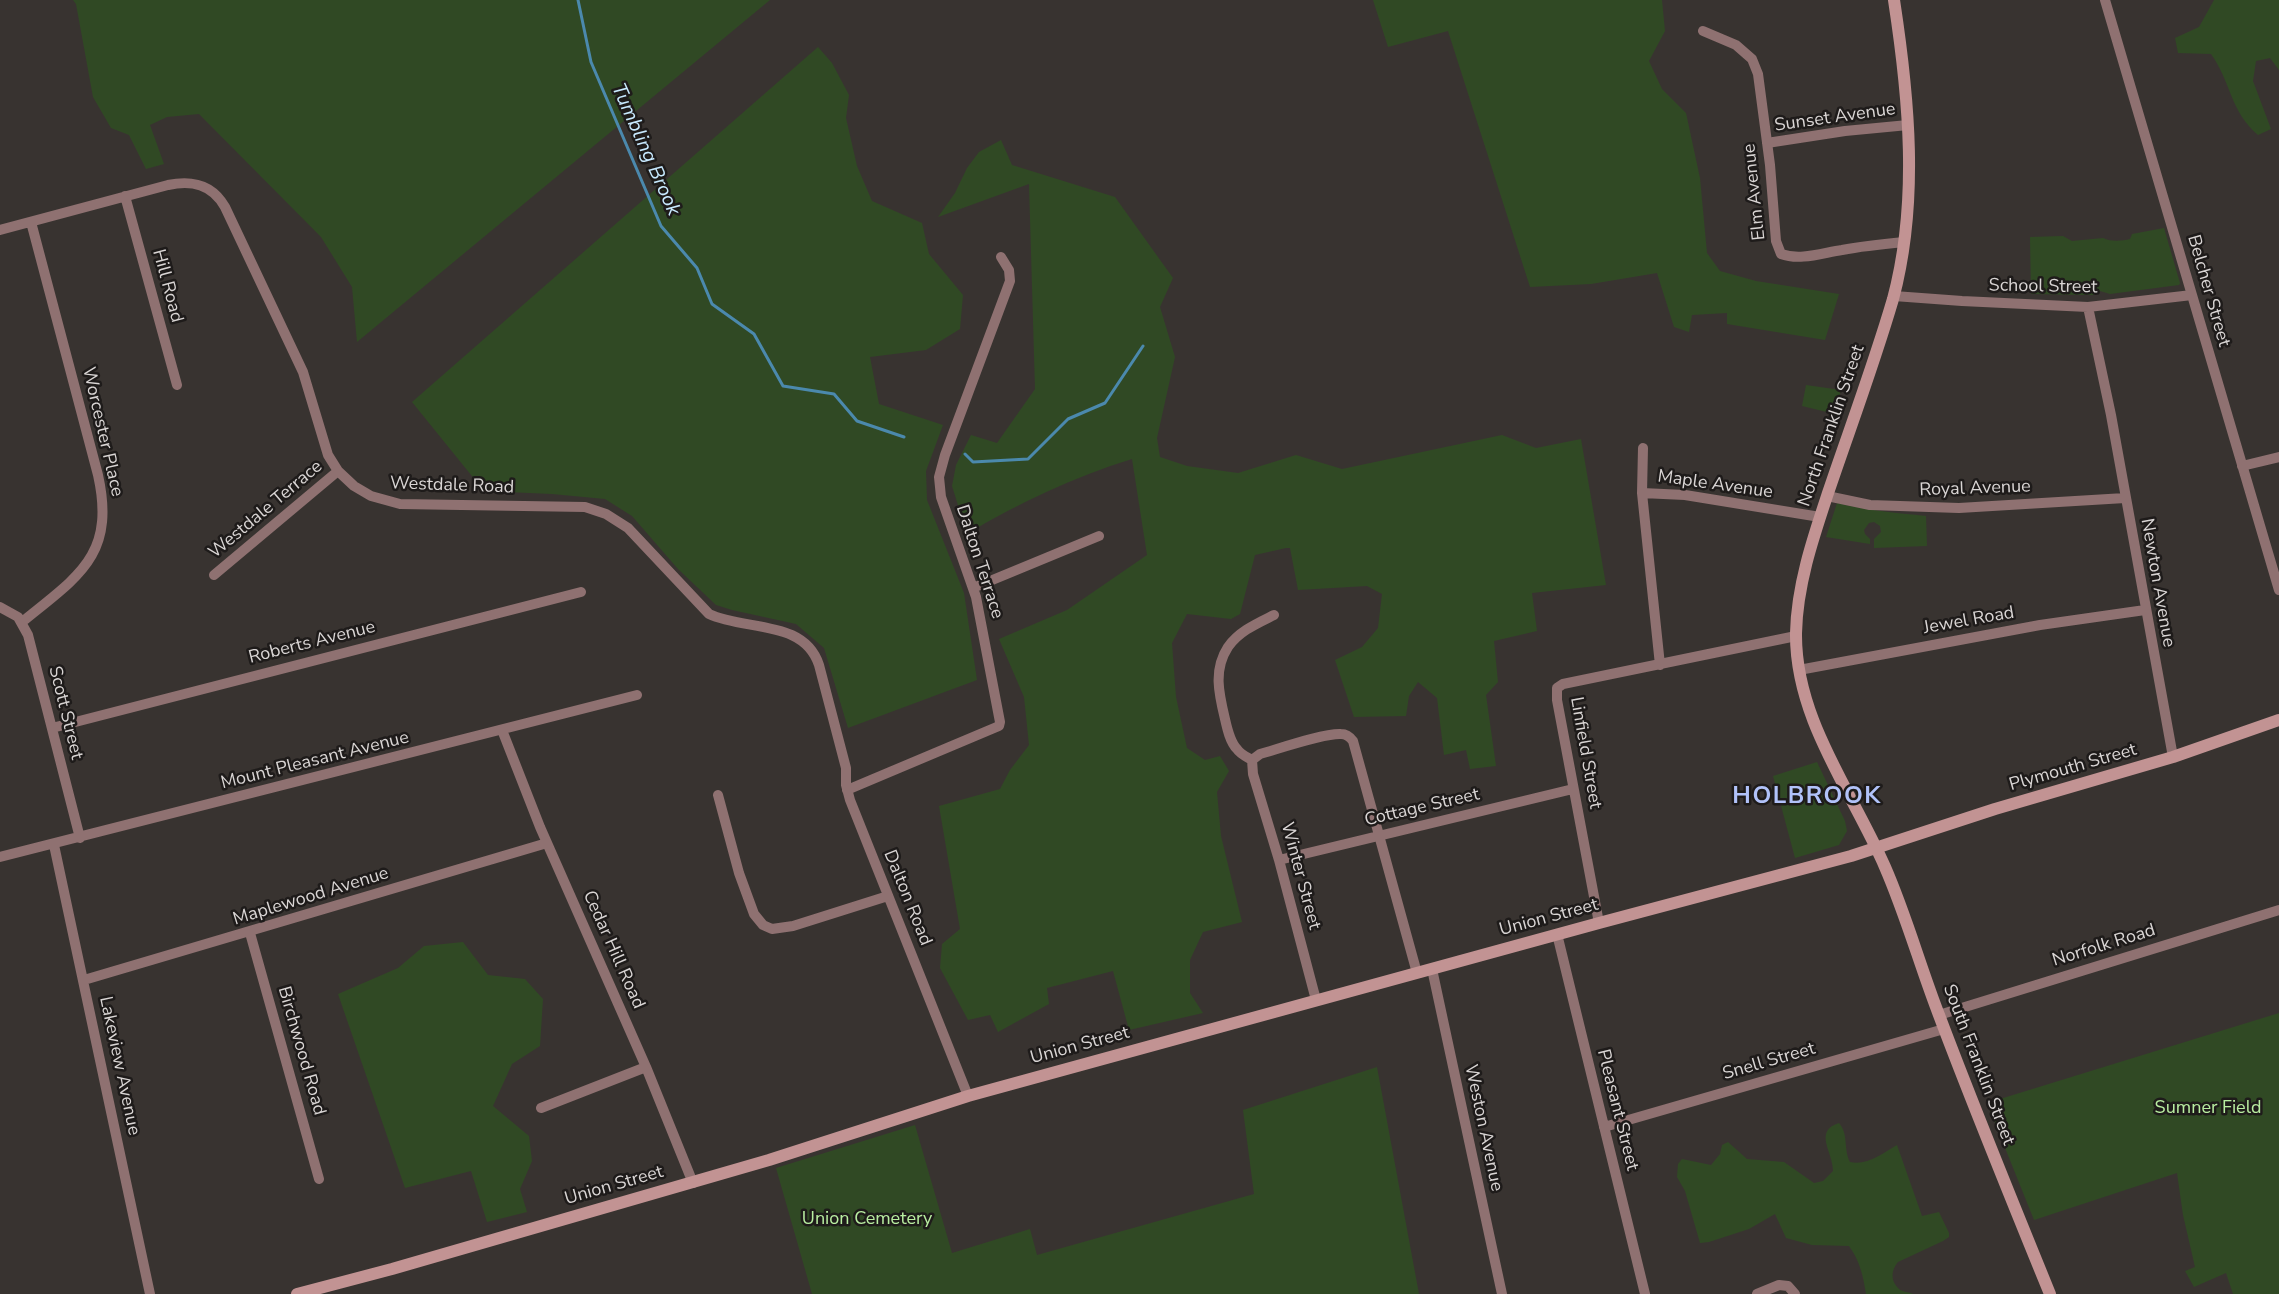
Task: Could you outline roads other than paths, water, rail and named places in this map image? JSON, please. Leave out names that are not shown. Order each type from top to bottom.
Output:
[{"type":"main road","name":"North Franklin Street","points":[[1876,848],[1813,719],[1799,670],[1796,636],[1801,588],[1820,517],[1893,296],[1904,242],[1908,189],[1908,124],[1902,53],[1894,0]]},
{"type":"main road","name":"Plymouth Street","points":[[1876,848],[1995,809],[2173,757],[2279,720]]},
{"type":"main road","name":"Union Street","points":[[297,1294],[693,1183],[969,1096],[1876,848]]},
{"type":"main road","name":"South Franklin Street","points":[[1876,848],[1898,898],[1944,1029],[2050,1294]]},
{"type":"street","name":"Belcher Street","points":[[2105,0],[2279,590]]},
{"type":"street","name":"Elm Avenue","points":[[1703,31],[1736,45],[1752,59],[1758,74],[1776,242],[1781,254],[1791,258],[1904,242]]},
{"type":"street","name":"Sunset Avenue","points":[[1767,143],[1908,124]]},
{"type":"street","name":"Westdale Road","points":[[0,230],[168,184],[189,182],[205,186],[222,202],[303,372],[323,445],[338,471],[362,492],[391,502],[577,506],[606,514],[621,522],[634,534],[709,614],[787,633],[803,641],[817,660],[831,709]]},
{"type":"street","name":"Hill Road","points":[[125,196],[177,385]]},
{"type":"street","name":"Worcester Place","points":[[22,622],[88,564],[101,534],[104,513],[98,475],[31,222]]},
{"type":"street","name":"Dalton Terrace","points":[[847,790],[999,726],[983,631],[973,588],[943,505],[939,477],[945,455],[1010,281],[1009,270],[1001,257]]},
{"type":"street","name":"School Street","points":[[1893,296],[2088,307],[2192,295]]},
{"type":"street","name":"Newton Avenue","points":[[2088,307],[2111,415],[2173,757]]},
{"type":"street","name":"Maple Avenue","points":[[1643,448],[1642,493],[1660,665]]},
{"type":"street","points":[[2242,466],[2279,458]]},
{"type":"street","name":"Westdale Terrace","points":[[214,575],[338,471]]},
{"type":"street","name":"Maple Avenue","points":[[1642,493],[1685,495],[1820,517]]},
{"type":"street","name":"Royal Avenue","points":[[1827,496],[1870,505],[1959,508],[2125,498]]},
{"type":"street","points":[[973,588],[1099,536]]},
{"type":"street","name":"Roberts Avenue","points":[[52,728],[581,592]]},
{"type":"street","points":[[0,607],[12,613],[22,622]]},
{"type":"street","name":"Jewel Road","points":[[1799,670],[2040,624],[2145,610]]},
{"type":"street","points":[[1274,615],[1236,638],[1228,647],[1218,673],[1217,686],[1231,739],[1237,749],[1252,760],[1260,754],[1318,738],[1341,734],[1350,737],[1357,752],[1416,973]]},
{"type":"street","name":"Scott Street","points":[[22,622],[31,645],[80,838]]},
{"type":"street","name":"Linfield Street","points":[[1599,923],[1557,700],[1557,688],[1563,684],[1796,636]]},
{"type":"street","name":"Mount Pleasant Avenue","points":[[0,857],[637,695]]},
{"type":"street","name":"Dalton Road","points":[[831,709],[846,768],[847,790],[969,1096]]},
{"type":"street","name":"Cedar Hill Road","points":[[502,730],[507,749],[646,1067],[693,1183]]},
{"type":"street","name":"Winter Street","points":[[1252,760],[1253,774],[1317,1000]]},
{"type":"street","name":"Cottage Street","points":[[1279,860],[1573,789]]},
{"type":"street","points":[[718,795],[739,873],[754,914],[762,926],[772,929],[793,926],[888,896]]},
{"type":"street","name":"Maplewood Avenue","points":[[84,980],[250,933],[547,843]]},
{"type":"street","name":"Lakeview Avenue","points":[[54,844],[150,1294]]},
{"type":"street","name":"Norfolk Road","points":[[1939,1015],[2279,910]]},
{"type":"street","name":"Birchwood Road","points":[[250,933],[318,1179]]},
{"type":"street","name":"Pleasant Street","points":[[1557,934],[1645,1294]]},
{"type":"street","name":"Weston Avenue","points":[[1432,969],[1502,1294]]},
{"type":"street","name":"Snell Street","points":[[1604,1127],[1944,1029]]},
{"type":"street","points":[[541,1108],[646,1067]]},
{"type":"street","points":[[1757,1294],[1779,1285],[1788,1286],[1795,1294]]},
{"type":"waterway","name":"Tumbling Brook","points":[[578,0],[591,62],[661,226],[697,268],[712,304],[754,334],[783,386],[834,394],[857,421],[904,437]]},
{"type":"waterway","name":"Tumbling Brook","points":[[965,454],[973,462],[1028,459],[1068,419],[1105,403],[1143,346]]},
{"type":"district","name":"HOLBROOK","points":[[1807,797]]},
{"type":"park label","name":"Sumner Field","points":[[2208,1109]]},
{"type":"park label","name":"Union Cemetery","points":[[867,1220]]}]
